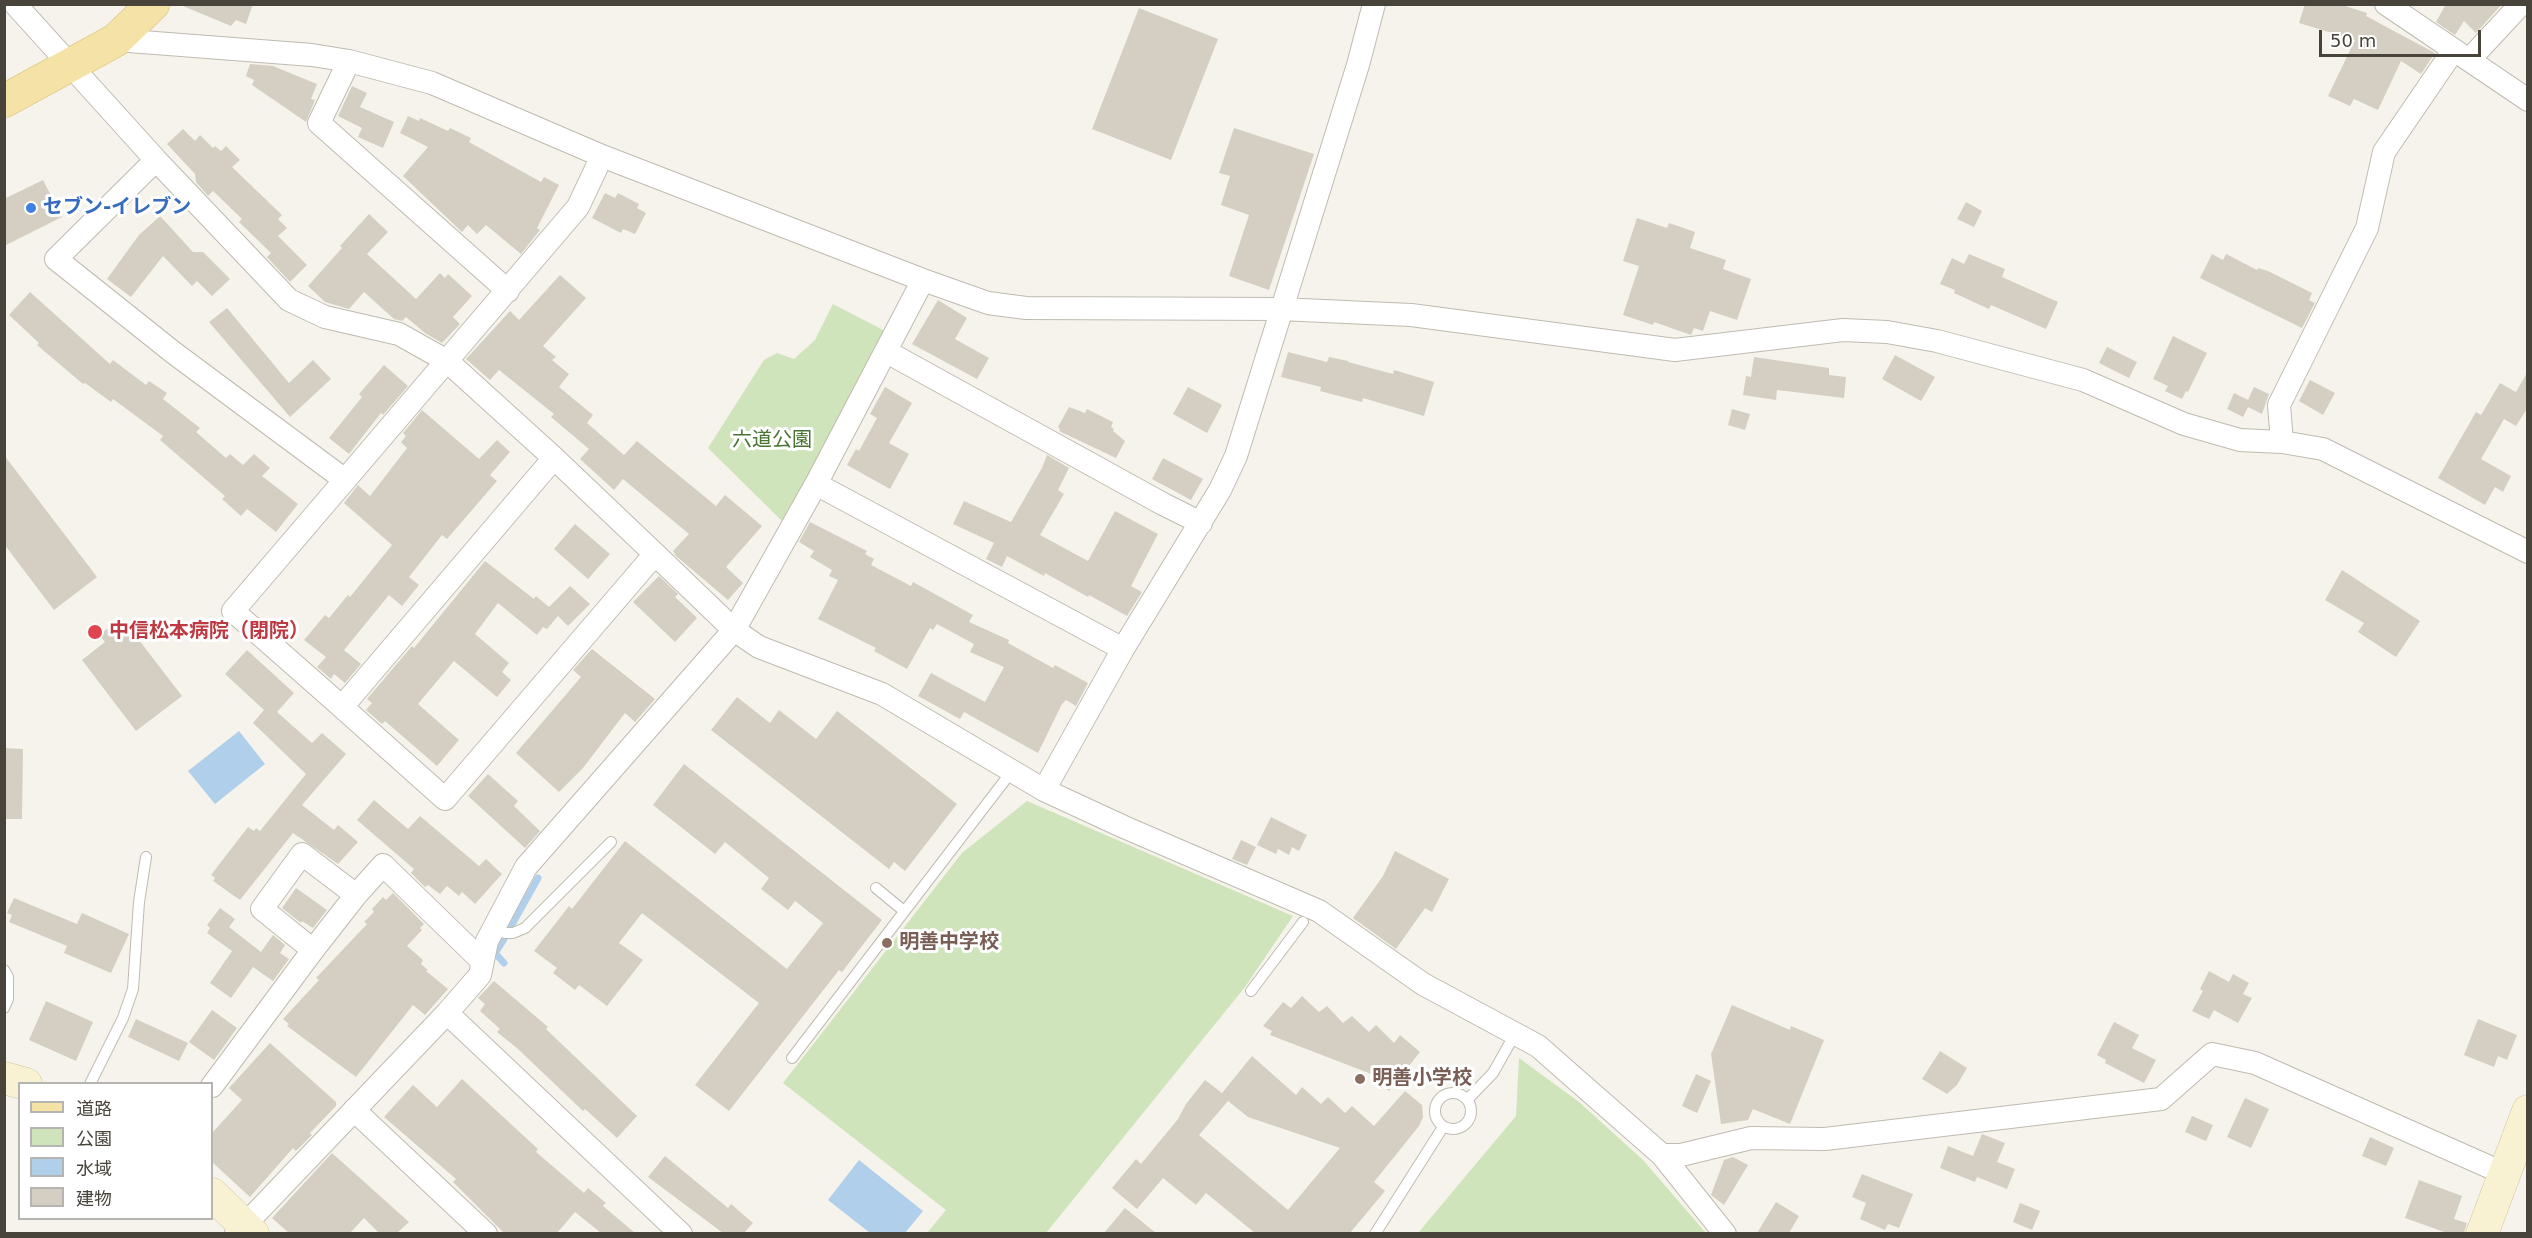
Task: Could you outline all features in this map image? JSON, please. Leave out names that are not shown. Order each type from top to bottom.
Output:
[{"type":"main road","points":[[4,101],[116,40],[153,4]]},
{"type":"main road","points":[[4,1078],[22,1082]]},
{"type":"main road","points":[[2482,1233],[2528,1111]]},
{"type":"main road","points":[[213,1195],[244,1231]]},
{"type":"street","points":[[15,4],[156,160],[289,300],[325,317],[399,334],[447,362],[554,458],[734,630],[759,646],[882,694],[1044,790],[1308,915],[1422,984],[1538,1046],[1662,1155],[1725,1233]]},
{"type":"street","points":[[1044,790],[1123,649],[1202,523],[1236,456],[1358,65],[1374,4]]},
{"type":"street","points":[[2386,4],[2528,100]]},
{"type":"street","points":[[2282,442],[2279,405],[2367,228],[2384,152],[2461,55],[2521,4]]},
{"type":"street","points":[[116,40],[349,61],[432,83],[602,156],[988,303],[1026,308],[1280,309],[1411,315],[1675,350],[1843,330],[1887,332],[1937,340],[2084,380],[2184,424],[2240,440],[2282,442],[2323,449],[2528,552]]},
{"type":"street","points":[[349,61],[319,123],[507,291]]},
{"type":"street","points":[[602,156],[578,207],[233,611],[445,799],[655,554]]},
{"type":"street","points":[[156,160],[56,260],[174,353],[345,480]]},
{"type":"street","points":[[244,1231],[480,975],[482,962],[498,932],[526,867],[734,630],[816,484],[923,280]]},
{"type":"street","points":[[886,352],[1163,504],[1202,523]]},
{"type":"street","points":[[342,707],[554,458]]},
{"type":"street","points":[[816,484],[1123,649]]},
{"type":"street","points":[[313,950],[262,909],[302,854],[356,895]]},
{"type":"street","points":[[213,1085],[313,950],[383,865],[482,962]]},
{"type":"street","points":[[447,1013],[681,1233]]},
{"type":"street","points":[[1662,1155],[1681,1155],[1751,1138],[1825,1139],[2161,1099],[2212,1054],[2255,1063],[2503,1173]]},
{"type":"street","points":[[354,1110],[486,1233]]},
{"type":"lane","points":[[792,1058],[1012,771]]},
{"type":"lane","points":[[498,932],[513,933],[525,928],[611,842]]},
{"type":"lane","points":[[91,1082],[123,1018],[133,989],[139,902],[146,857]]},
{"type":"lane","points":[[876,888],[904,911]]},
{"type":"lane","points":[[1251,991],[1308,915]]},
{"type":"lane","points":[[4,970],[8,976],[8,999],[4,1008]]},
{"type":"lane","points":[[1467,1100],[1493,1073],[1515,1034]]},
{"type":"lane","points":[[1454,1092],[1467,1100],[1471,1114],[1465,1125],[1454,1129],[1443,1127],[1434,1111],[1438,1099],[1454,1092]]},
{"type":"lane","points":[[1376,1233],[1443,1127]]},
{"type":"green space","name":"六道公園","points":[[833,304],[885,331],[786,522],[781,520],[708,448],[764,360],[777,353],[794,359],[815,340]]},
{"type":"green space","points":[[1027,801],[1293,916],[1245,987],[1046,1233],[927,1233],[946,1210],[783,1083],[962,853]]},
{"type":"green space","points":[[1519,1058],[1579,1102],[1643,1160],[1706,1233],[1418,1233],[1516,1116]]},
{"type":"water","points":[[239,731],[265,764],[215,804],[188,771]]},
{"type":"water","points":[[859,1160],[923,1211],[905,1233],[870,1233],[828,1200]]},
{"type":"building","points":[[178,4],[253,4],[246,24],[236,20],[231,26]]},
{"type":"building","points":[[2305,4],[2339,4],[2367,13],[2366,16],[2435,53],[2421,74],[2401,61],[2378,110],[2354,99],[2350,106],[2328,96],[2355,40],[2299,23]]},
{"type":"building","points":[[2446,4],[2502,4],[2476,33],[2464,21],[2455,35],[2436,22]]},
{"type":"building","points":[[1139,8],[1218,39],[1171,160],[1092,129]]},
{"type":"building","points":[[250,64],[273,66],[317,84],[311,99],[315,100],[306,122],[252,85],[254,80],[246,76]]},
{"type":"building","points":[[352,86],[367,93],[360,107],[394,122],[383,148],[358,137],[362,128],[338,116]]},
{"type":"building","points":[[408,116],[419,121],[420,118],[448,131],[450,128],[471,138],[469,142],[541,182],[544,177],[559,185],[537,228],[540,230],[521,254],[486,225],[477,234],[468,225],[462,232],[403,176],[428,147],[400,133]]},
{"type":"building","points":[[1234,128],[1314,154],[1269,290],[1229,276],[1249,215],[1221,205],[1230,176],[1219,173]]},
{"type":"building","points":[[183,129],[195,141],[200,135],[213,148],[215,146],[221,151],[226,146],[240,160],[232,167],[282,215],[278,219],[287,228],[278,236],[307,265],[290,282],[267,257],[271,253],[239,222],[242,219],[213,191],[208,196],[196,182],[195,174],[167,144]]},
{"type":"building","name":"セブン-イレブン","points":[[43,180],[62,217],[4,246],[4,199]]},
{"type":"building","points":[[605,193],[615,198],[618,193],[639,204],[637,208],[646,213],[635,234],[623,229],[621,233],[592,218]]},
{"type":"building","points":[[1966,202],[1982,211],[1974,227],[1957,219]]},
{"type":"building","points":[[369,214],[388,232],[367,254],[416,299],[440,273],[445,278],[448,274],[472,296],[453,317],[460,324],[442,343],[425,333],[406,317],[402,321],[394,319],[364,292],[349,309],[325,302],[308,286]]},
{"type":"building","points":[[160,216],[193,252],[203,252],[230,279],[212,296],[197,281],[192,286],[163,256],[131,297],[107,279],[139,235]]},
{"type":"building","points":[[1637,218],[1667,228],[1669,223],[1695,232],[1690,248],[1726,260],[1723,269],[1751,279],[1737,320],[1710,311],[1703,331],[1694,328],[1691,335],[1654,322],[1653,325],[1623,315],[1639,266],[1623,261]]},
{"type":"building","points":[[1969,254],[2005,269],[2002,277],[2058,302],[2046,329],[1991,305],[1989,309],[1940,284],[1952,258],[1964,264]]},
{"type":"building","points":[[2212,254],[2223,260],[2226,254],[2257,270],[2258,268],[2268,271],[2312,293],[2309,300],[2315,303],[2302,328],[2200,278]]},
{"type":"building","points":[[560,275],[586,298],[543,346],[556,357],[552,360],[569,374],[559,387],[593,415],[587,423],[624,455],[637,441],[716,506],[725,495],[762,526],[726,567],[743,583],[728,600],[673,551],[689,534],[623,479],[614,490],[580,459],[589,449],[551,417],[554,414],[499,370],[490,380],[466,359],[510,311],[519,320]]},
{"type":"building","points":[[30,292],[110,364],[113,360],[146,385],[149,381],[167,393],[163,399],[200,428],[196,432],[226,458],[230,454],[243,465],[254,454],[270,468],[262,476],[298,504],[276,532],[247,509],[241,516],[222,499],[225,496],[160,440],[163,436],[113,399],[111,402],[85,383],[83,384],[37,345],[39,343],[9,315]]},
{"type":"building","points":[[938,300],[967,318],[955,339],[989,358],[977,379],[912,344]]},
{"type":"building","points":[[227,308],[289,383],[313,360],[331,379],[290,417],[209,322]]},
{"type":"building","points":[[2173,336],[2207,353],[2188,392],[2186,391],[2182,399],[2165,391],[2168,386],[2153,379]]},
{"type":"building","points":[[2107,347],[2137,362],[2129,378],[2099,363]]},
{"type":"building","points":[[1288,352],[1327,362],[1329,357],[1393,374],[1394,370],[1434,382],[1424,416],[1363,398],[1362,402],[1320,391],[1321,387],[1281,377]]},
{"type":"building","points":[[1895,355],[1935,377],[1921,401],[1882,379]]},
{"type":"building","points":[[1754,357],[1829,368],[1829,375],[1846,377],[1844,398],[1777,390],[1776,400],[1743,395],[1746,376],[1751,377]]},
{"type":"building","points":[[384,365],[408,386],[383,415],[381,413],[349,454],[329,438],[362,397],[359,394]]},
{"type":"building","points":[[2528,371],[2528,407],[2516,426],[2504,419],[2481,459],[2511,476],[2503,492],[2495,487],[2485,505],[2438,478],[2476,412],[2481,415],[2500,383],[2516,392]]},
{"type":"building","points":[[2310,380],[2335,393],[2323,415],[2299,401]]},
{"type":"building","points":[[885,387],[912,403],[889,443],[909,454],[890,489],[847,465],[856,449],[859,451],[877,418],[870,414]]},
{"type":"building","points":[[1188,387],[1222,405],[1207,433],[1173,414]]},
{"type":"building","points":[[2254,387],[2269,394],[2262,414],[2248,407],[2243,417],[2227,409],[2234,393],[2248,400]]},
{"type":"building","points":[[1069,407],[1085,413],[1087,409],[1113,422],[1111,427],[1113,431],[1125,441],[1116,458],[1059,431],[1058,427]]},
{"type":"building","points":[[1732,409],[1750,414],[1745,430],[1728,425]]},
{"type":"building","points":[[422,410],[479,459],[497,440],[510,452],[490,475],[497,481],[447,539],[442,535],[409,577],[419,585],[402,606],[389,595],[344,650],[361,664],[345,683],[334,674],[331,679],[317,667],[326,657],[304,640],[325,615],[329,618],[348,595],[350,597],[392,545],[344,503],[358,485],[370,496],[407,448],[401,442],[406,436],[403,433]]},
{"type":"building","points":[[4,455],[97,577],[54,610],[4,544]]},
{"type":"building","points":[[1047,455],[1069,468],[1058,490],[1064,494],[1040,535],[1088,561],[1115,511],[1158,534],[1131,586],[1142,592],[1127,616],[1007,556],[1002,567],[986,559],[994,543],[953,524],[964,501],[1011,522]]},
{"type":"building","points":[[1163,458],[1203,479],[1191,500],[1152,479]]},
{"type":"building","points":[[810,522],[867,551],[865,554],[874,559],[871,565],[911,586],[913,582],[973,615],[969,622],[1009,640],[1008,643],[1053,668],[1055,665],[1088,683],[1076,706],[1066,700],[1062,704],[1038,753],[964,712],[960,719],[918,696],[931,673],[985,702],[1004,667],[970,652],[974,644],[937,624],[933,630],[930,628],[907,669],[874,651],[876,648],[818,619],[838,580],[829,576],[832,570],[810,557],[814,551],[799,542]]},
{"type":"building","points":[[575,524],[610,554],[588,579],[554,549]]},
{"type":"building","points":[[485,561],[534,599],[536,596],[549,607],[570,586],[590,604],[568,626],[558,616],[547,629],[543,627],[537,635],[498,603],[475,634],[509,663],[502,672],[511,680],[497,697],[454,661],[418,704],[459,740],[437,766],[385,721],[382,724],[366,710],[372,703],[367,699],[412,646],[414,648]]},
{"type":"building","points":[[2342,570],[2420,621],[2396,657],[2358,632],[2364,623],[2325,600]]},
{"type":"building","points":[[659,576],[678,594],[675,597],[697,618],[675,642],[633,602]]},
{"type":"building","points":[[122,618],[182,696],[136,731],[82,660],[105,642],[99,635]]},
{"type":"building","points":[[592,649],[655,699],[635,722],[625,713],[583,768],[559,792],[516,753],[581,677],[573,670]]},
{"type":"building","points":[[247,650],[294,693],[277,712],[312,743],[322,733],[346,754],[302,805],[334,830],[338,825],[358,842],[338,864],[293,833],[240,900],[213,881],[215,878],[211,875],[248,827],[254,831],[256,828],[260,831],[306,774],[253,723],[264,710],[225,674]]},
{"type":"building","points":[[737,697],[770,723],[779,710],[816,739],[837,711],[957,804],[905,871],[894,862],[889,869],[711,730]]},
{"type":"building","points":[[4,748],[23,749],[22,819],[4,819]]},
{"type":"building","points":[[684,764],[882,920],[842,972],[839,970],[729,1111],[695,1085],[759,1003],[642,913],[619,943],[643,960],[607,1006],[579,985],[575,990],[553,973],[557,968],[534,951],[569,906],[572,909],[625,841],[787,969],[823,923],[795,901],[788,910],[761,889],[769,878],[725,842],[715,854],[653,805]]},
{"type":"building","points":[[488,774],[518,801],[514,806],[540,831],[525,848],[468,796]]},
{"type":"building","points":[[374,800],[408,829],[420,816],[479,866],[486,859],[502,874],[475,904],[462,892],[459,896],[447,886],[440,894],[428,885],[425,887],[411,873],[414,869],[357,820]]},
{"type":"building","points":[[1271,817],[1307,835],[1299,851],[1292,847],[1289,855],[1278,849],[1276,854],[1257,845]]},
{"type":"building","points":[[1241,840],[1256,847],[1247,865],[1232,859]]},
{"type":"building","points":[[1395,851],[1449,879],[1432,912],[1425,908],[1396,949],[1353,918],[1383,876]]},
{"type":"building","points":[[296,888],[327,910],[313,928],[302,921],[301,923],[282,908]]},
{"type":"building","points":[[393,893],[424,924],[420,928],[422,930],[407,946],[423,960],[421,964],[428,970],[426,971],[448,989],[425,1015],[413,1005],[356,1077],[287,1026],[289,1024],[283,1019],[319,980],[316,978],[367,924],[364,922],[374,912],[372,909],[383,897],[386,900]]},
{"type":"building","points":[[14,898],[77,924],[82,913],[129,934],[111,973],[64,953],[67,946],[9,922],[12,915],[7,913]]},
{"type":"building","points":[[220,908],[235,919],[229,927],[261,952],[273,935],[285,945],[280,953],[289,959],[273,981],[253,967],[231,998],[210,983],[232,951],[207,933],[210,928],[207,925]]},
{"type":"building","points":[[2209,971],[2229,982],[2233,974],[2249,983],[2243,994],[2252,998],[2238,1023],[2214,1010],[2209,1019],[2192,1011],[2203,991],[2200,989]]},
{"type":"building","points":[[494,981],[548,1027],[546,1029],[637,1116],[617,1138],[585,1109],[583,1111],[497,1032],[500,1029],[480,1011],[485,1004],[478,998]]},
{"type":"building","points":[[1302,996],[1319,1012],[1327,1006],[1343,1023],[1352,1016],[1369,1032],[1376,1025],[1394,1043],[1400,1035],[1420,1052],[1389,1091],[1377,1080],[1379,1077],[1270,1035],[1272,1031],[1263,1026],[1283,1002],[1291,1008]]},
{"type":"building","points":[[46,1001],[93,1022],[76,1061],[29,1040]]},
{"type":"building","points":[[1732,1005],[1790,1030],[1791,1026],[1824,1040],[1790,1124],[1753,1109],[1748,1120],[1721,1124],[1711,1054]]},
{"type":"building","points":[[212,1010],[237,1028],[214,1060],[189,1042]]},
{"type":"building","points":[[136,1019],[188,1043],[179,1061],[128,1037]]},
{"type":"building","points":[[2478,1019],[2517,1035],[2507,1060],[2498,1056],[2494,1067],[2464,1055]]},
{"type":"building","points":[[2114,1022],[2139,1035],[2132,1048],[2156,1060],[2144,1083],[2105,1063],[2106,1060],[2097,1055]]},
{"type":"building","points":[[270,1043],[336,1102],[336,1106],[310,1133],[312,1135],[296,1151],[293,1148],[250,1197],[213,1163],[213,1132],[242,1100],[229,1088]]},
{"type":"building","points":[[1940,1051],[1967,1068],[1957,1085],[1947,1094],[1922,1079]]},
{"type":"building","points":[[1252,1056],[1296,1095],[1302,1087],[1321,1104],[1328,1097],[1345,1113],[1352,1106],[1374,1126],[1405,1091],[1422,1105],[1423,1117],[1419,1126],[1374,1182],[1385,1191],[1350,1233],[1255,1233],[1206,1193],[1196,1205],[1163,1178],[1137,1209],[1112,1188],[1136,1159],[1141,1164],[1178,1119],[1186,1104],[1205,1080],[1222,1093]],"holes":[[[1228,1101],[1248,1117],[1340,1148],[1288,1210],[1199,1135]]]},
{"type":"building","points":[[1696,1074],[1711,1081],[1697,1113],[1682,1106]]},
{"type":"building","points":[[462,1079],[538,1149],[536,1152],[584,1193],[588,1188],[606,1203],[603,1206],[635,1233],[601,1233],[575,1212],[557,1233],[504,1233],[453,1182],[456,1179],[384,1117],[413,1085],[437,1107]]},
{"type":"building","points":[[2245,1098],[2269,1109],[2251,1148],[2227,1137]]},
{"type":"building","points":[[2192,1116],[2213,1125],[2206,1141],[2185,1132]]},
{"type":"building","points":[[1982,1134],[2005,1143],[1997,1162],[2015,1169],[2007,1189],[1977,1177],[1975,1182],[1940,1168],[1948,1146],[1973,1156]]},
{"type":"building","points":[[2370,1137],[2394,1148],[2386,1166],[2362,1156]]},
{"type":"building","points":[[332,1153],[409,1222],[397,1233],[379,1233],[364,1218],[350,1233],[289,1233],[272,1218]]},
{"type":"building","points":[[665,1156],[728,1208],[731,1204],[753,1223],[744,1233],[723,1233],[648,1177]]},
{"type":"building","points":[[1733,1157],[1748,1165],[1724,1205],[1711,1195],[1724,1160]]},
{"type":"building","points":[[1862,1174],[1913,1194],[1899,1228],[1888,1224],[1885,1230],[1860,1219],[1866,1203],[1852,1197]]},
{"type":"building","points":[[2419,1180],[2462,1196],[2454,1219],[2467,1223],[2464,1233],[2447,1233],[2405,1218]]},
{"type":"building","points":[[1776,1202],[1799,1216],[1789,1233],[1757,1233]]},
{"type":"building","points":[[2020,1203],[2040,1211],[2032,1230],[2013,1222]]},
{"type":"building","points":[[1125,1208],[1156,1233],[1104,1233]]},
{"type":"waterway","points":[[510,928],[538,878]]},
{"type":"waterway","points":[[504,939],[495,953],[504,963]]},
{"type":"place","name":"セブン-イレブン","points":[[31,208]]},
{"type":"place","name":"中信松本病院（閉院）","points":[[95,632]]},
{"type":"place","name":"明善中学校","points":[[887,943]]},
{"type":"place","name":"明善小学校","points":[[1360,1079]]}]
